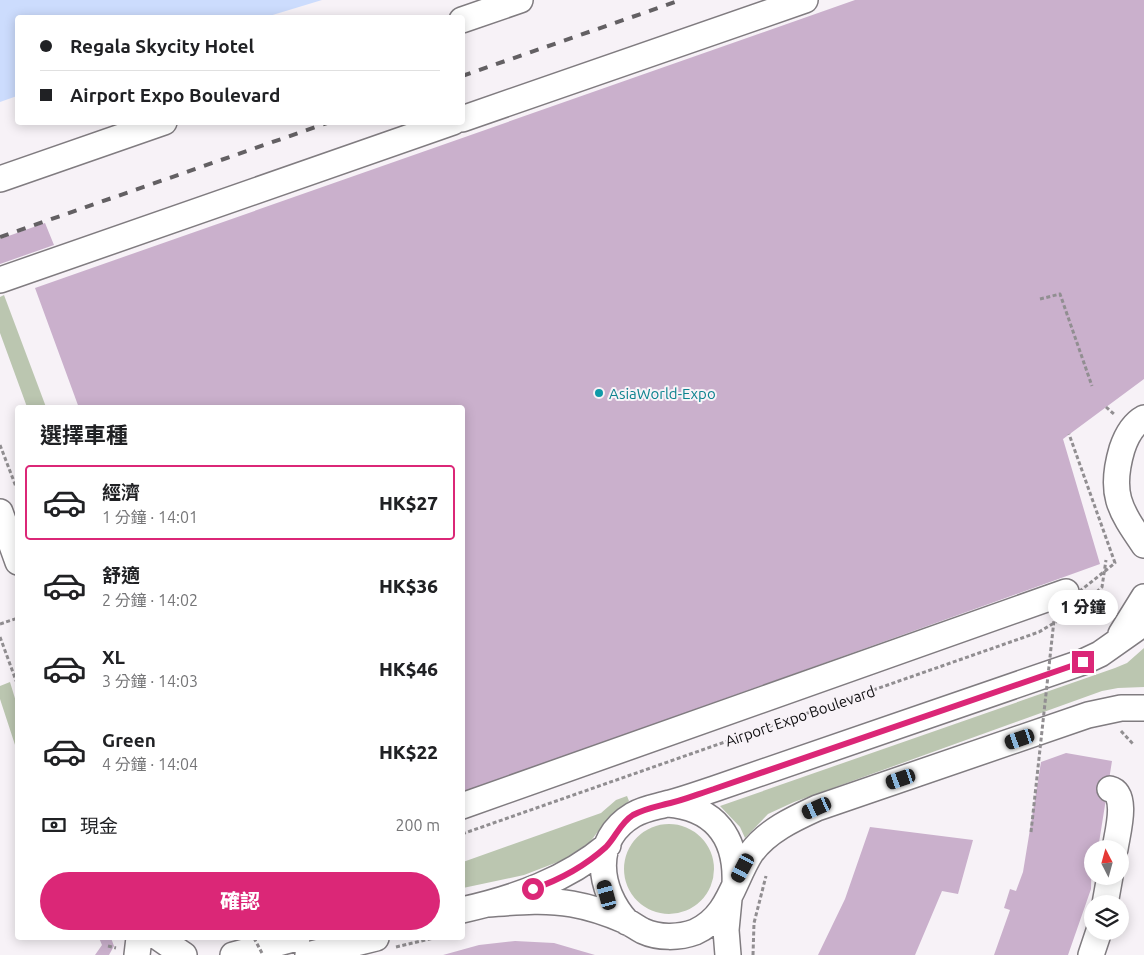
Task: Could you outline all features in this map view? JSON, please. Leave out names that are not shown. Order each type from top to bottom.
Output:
[{"type":"street","points":[[465,19],[520,0]]},
{"type":"street","points":[[465,118],[805,0]]},
{"type":"street","points":[[0,179],[155,125]]},
{"type":"street","points":[[0,280],[443,125]]},
{"type":"street","points":[[1144,418],[1137,422],[1125,441],[1115,472],[1123,514],[1144,544]]},
{"type":"street","points":[[0,512],[15,554]]},
{"type":"street","points":[[684,955],[636,927],[616,909],[607,895],[603,878],[603,861],[608,845],[617,829],[632,816],[649,807],[667,804],[1083,662],[1133,630],[1144,597]]},
{"type":"street","points":[[465,805],[1075,598]]},
{"type":"street","points":[[488,904],[558,902],[573,904],[663,936],[679,936],[695,932],[721,912],[752,852],[765,838],[789,821],[817,808],[1088,716],[1121,708],[1144,708]]},
{"type":"street","points":[[1110,789],[1119,796],[1121,805],[1116,840]]},
{"type":"street","points":[[667,804],[682,805],[697,810],[721,828],[729,840],[734,855],[732,892],[726,930],[728,955]]},
{"type":"street","points":[[465,909],[488,904],[548,884],[586,864],[608,845]]},
{"type":"street","points":[[136,955],[138,940]]},
{"type":"street","points":[[162,940],[184,955]]},
{"type":"street","points":[[233,955],[289,940]]},
{"type":"street","points":[[1091,955],[1096,940]]},
{"type":"street","points":[[308,955],[383,943]]},
{"type":"path","points":[[1040,299],[1060,294],[1092,386]]},
{"type":"path","points":[[1032,832],[1056,610],[1115,563],[1069,434]]},
{"type":"path","points":[[0,444],[15,484]]},
{"type":"path","points":[[1075,598],[1102,587],[1106,560]]},
{"type":"path","name":"Airport Expo Boulevard","points":[[465,833],[1038,632],[1062,618]]},
{"type":"path","points":[[0,624],[15,619]]},
{"type":"path","points":[[0,637],[15,678]]},
{"type":"path","points":[[753,955],[754,923],[761,891]]},
{"type":"path","points":[[255,940],[263,955]]},
{"type":"path","points":[[383,943],[414,940]]},
{"type":"green space","points":[[4,295],[45,405],[26,405],[0,333],[0,297]]},
{"type":"green space","points":[[1144,648],[1144,687],[1102,691],[794,802],[768,814],[745,838],[740,827],[720,806],[1115,668],[1127,663]]},
{"type":"green space","points":[[10,682],[15,698],[15,745],[0,699],[0,686]]},
{"type":"green space","points":[[627,796],[629,801],[609,817],[590,842],[563,860],[524,875],[465,888],[465,861],[601,813],[616,800]]},
{"type":"green space","points":[[660,824],[678,824],[694,831],[707,844],[714,860],[714,878],[707,894],[694,907],[678,914],[660,914],[644,907],[631,894],[624,878],[624,860],[631,844],[644,831]]},
{"type":"water","points":[[0,0],[322,0],[273,15],[15,15],[15,97],[0,102]]},
{"type":"building","name":"AsiaWorld-Expo","points":[[855,0],[1144,0],[1144,379],[1063,439],[1100,564],[465,792],[465,405],[78,405],[35,288]]},
{"type":"building","points":[[45,223],[54,245],[0,264],[0,239]]},
{"type":"building","points":[[1066,753],[1112,761],[1099,840],[1084,840],[1084,885],[1091,885],[1091,889],[1089,895],[1084,895],[1084,909],[1068,955],[994,955],[1010,910],[1004,908],[1010,889],[1016,891],[1023,872],[1041,762]]},
{"type":"building","points":[[870,827],[973,840],[958,894],[942,891],[915,955],[818,955],[845,899]]},
{"type":"building","points":[[100,940],[112,940],[114,946],[109,955],[95,955],[102,945]]},
{"type":"building","points":[[515,941],[554,943],[595,955],[443,955],[479,945]]},
{"type":"railway","points":[[465,75],[681,0]]},
{"type":"railway","points":[[0,237],[321,125]]},
{"type":"place","name":"AsiaWorld-Expo","points":[[599,393]]},
{"type":"route","points":[[533,889],[548,884],[586,864],[608,845],[617,829],[632,816],[649,807],[667,804],[714,789],[1083,662]]}]
